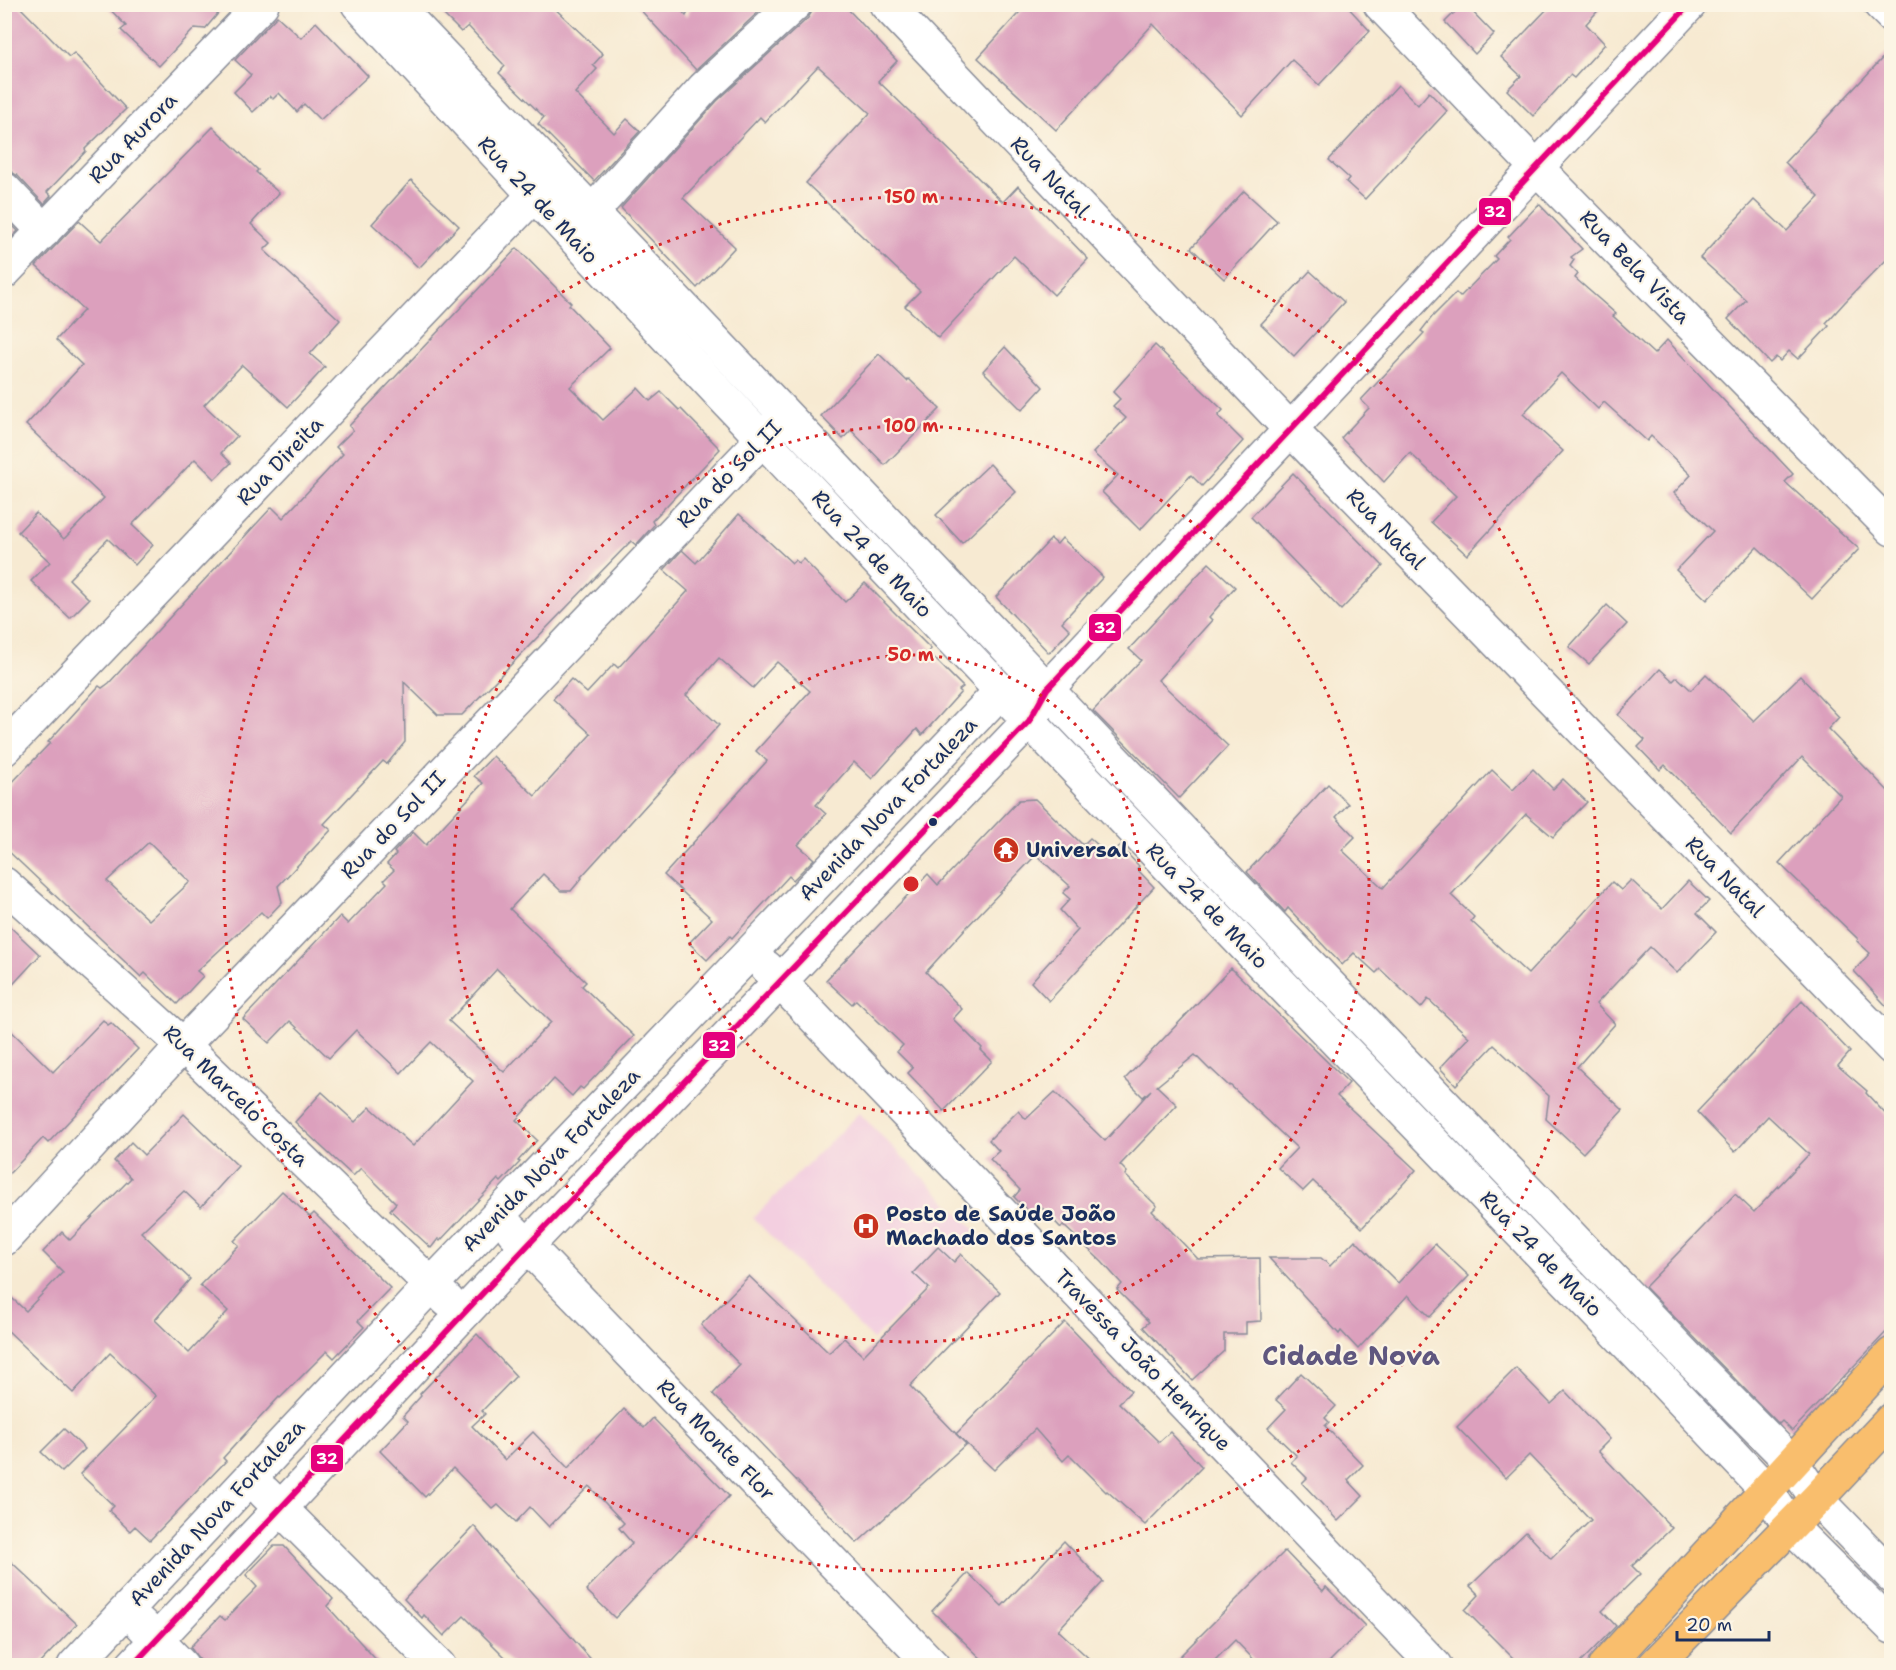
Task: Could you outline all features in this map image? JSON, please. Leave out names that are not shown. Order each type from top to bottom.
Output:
[{"type":"main road","points":[[1605,1665],[1892,1354]]},
{"type":"main road","points":[[1654,1665],[1892,1419]]},
{"type":"street","name":"Rua Aurora","points":[[4,272],[262,4]]},
{"type":"street","name":"Rua 24 de Maio","points":[[358,4],[545,186],[591,213],[1213,864],[1792,1464],[1817,1499],[1892,1576]]},
{"type":"street","name":"Rua 24 de Maio","points":[[394,4],[545,186],[763,438],[1001,692],[1767,1491],[1790,1526],[1892,1627]]},
{"type":"street","points":[[591,213],[704,88],[795,4]]},
{"type":"street","name":"Rua Natal","points":[[886,4],[1291,430],[1892,1048]]},
{"type":"street","name":"Rua Bela Vista","points":[[1380,4],[1537,168],[1892,529]]},
{"type":"street","name":"Avenida Nova Fortaleza","points":[[132,1665],[528,1245],[1029,721],[1047,688],[1690,4]]},
{"type":"street","points":[[1880,4],[1892,16]]},
{"type":"street","name":"Rua Direita","points":[[4,749],[545,186]]},
{"type":"street","points":[[4,189],[44,231]]},
{"type":"street","name":"Rua do Sol II","points":[[4,1239],[183,1045],[785,416]]},
{"type":"street","points":[[1001,692],[1047,688]]},
{"type":"street","name":"Avenida Nova Fortaleza","points":[[74,1665],[432,1285],[1001,692]]},
{"type":"street","points":[[1189,888],[1213,864]]},
{"type":"street","name":"Rua Marcelo Costa","points":[[4,884],[183,1045],[462,1315]]},
{"type":"street","name":"Travessa João Henrique","points":[[751,952],[1435,1665]]},
{"type":"street","points":[[1416,1124],[1442,1101]]},
{"type":"street","name":"Rua Monte Flor","points":[[498,1216],[933,1665]]},
{"type":"street","points":[[1665,1383],[1689,1359]]},
{"type":"street","points":[[250,1478],[439,1665]]},
{"type":"street","points":[[127,1609],[182,1665]]},
{"type":"shaded area","name":"Posto de Saúde João Machado dos Santos","points":[[859,1113],[979,1234],[873,1340],[753,1218]]},
{"type":"building","points":[[4,4],[17,4],[69,57],[74,53],[126,109],[85,149],[86,151],[47,192],[51,196],[44,204],[18,176],[10,171],[4,171]]},
{"type":"building","points":[[105,4],[226,4],[205,29],[195,28],[159,66],[121,30],[126,26]]},
{"type":"building","points":[[433,4],[550,4],[603,54],[593,65],[597,69],[575,93],[614,133],[627,119],[640,131],[594,181],[538,124],[544,117],[499,73],[505,66],[468,26],[461,32]]},
{"type":"building","points":[[635,4],[676,4],[686,16],[693,4],[767,4],[696,70]]},
{"type":"building","points":[[813,4],[843,4],[897,61],[878,81],[1003,202],[1018,186],[1088,259],[1054,295],[1014,256],[938,338],[905,306],[920,291],[806,183],[870,113],[818,66],[765,122],[760,117],[683,198],[735,247],[697,288],[621,208],[717,101],[808,18],[813,10]]},
{"type":"building","points":[[1027,4],[1345,4],[1370,31],[1319,85],[1292,60],[1242,115],[1153,24],[1056,130],[978,58]]},
{"type":"building","points":[[1463,4],[1494,34],[1475,54],[1445,22]]},
{"type":"building","points":[[1552,4],[1604,4],[1586,24],[1605,44],[1574,78],[1570,75],[1533,116],[1507,90],[1521,76],[1501,57]]},
{"type":"building","points":[[277,16],[301,38],[316,22],[368,76],[320,120],[304,104],[297,112],[279,93],[273,99],[270,96],[253,112],[234,92],[251,75],[235,60]]},
{"type":"building","points":[[1892,48],[1892,254],[1826,323],[1829,326],[1798,359],[1789,351],[1780,361],[1776,357],[1770,363],[1728,319],[1746,300],[1700,258],[1754,200],[1787,231],[1819,197],[1785,162]]},
{"type":"building","points":[[1398,85],[1418,105],[1429,92],[1447,111],[1365,199],[1346,182],[1349,178],[1329,160]]},
{"type":"building","points":[[213,127],[279,193],[251,224],[271,243],[264,250],[340,320],[310,354],[325,367],[288,407],[242,365],[204,405],[237,436],[221,453],[231,463],[215,479],[195,459],[132,525],[153,545],[135,565],[108,539],[69,579],[89,599],[70,618],[31,581],[50,562],[18,532],[36,513],[64,539],[104,498],[26,425],[82,365],[56,340],[84,310],[36,266],[79,221],[101,241]]},
{"type":"building","points":[[411,180],[459,226],[419,268],[372,224]]},
{"type":"building","points":[[1244,191],[1277,221],[1224,279],[1191,248]]},
{"type":"building","points":[[1539,204],[1582,249],[1571,257],[1574,260],[1570,266],[1578,274],[1575,278],[1616,314],[1613,316],[1654,354],[1667,340],[1793,474],[1785,482],[1859,549],[1812,599],[1757,547],[1707,600],[1676,570],[1713,531],[1674,493],[1691,475],[1651,436],[1647,441],[1604,402],[1598,409],[1561,373],[1523,414],[1563,451],[1467,555],[1431,522],[1456,496],[1410,453],[1384,482],[1341,438],[1369,408],[1361,400],[1424,333],[1421,331],[1432,317],[1456,293],[1460,297],[1497,259],[1494,256],[1510,239],[1508,237]]},
{"type":"building","points":[[4,217],[18,231],[9,240],[4,236]]},
{"type":"building","points":[[517,248],[571,303],[569,305],[610,348],[570,387],[603,420],[638,388],[650,401],[661,392],[720,449],[652,521],[654,525],[636,545],[631,541],[462,715],[438,715],[404,682],[405,742],[387,764],[383,761],[324,824],[331,830],[278,886],[282,902],[267,918],[261,912],[197,971],[203,976],[177,1004],[145,973],[141,977],[4,847],[4,791],[50,743],[48,742],[99,686],[102,688],[109,683],[272,507],[283,518],[343,454],[336,447],[353,430],[349,426]],"holes":[[[149,842],[190,882],[149,920],[107,881]]]},
{"type":"building","points":[[1310,271],[1344,302],[1294,356],[1261,324]]},
{"type":"building","points":[[1155,345],[1223,410],[1218,416],[1243,441],[1202,486],[1191,475],[1140,530],[1102,492],[1118,475],[1093,453],[1126,418],[1113,406],[1120,399],[1113,392]]},
{"type":"building","points":[[1005,347],[1043,387],[1022,410],[983,371]]},
{"type":"building","points":[[879,354],[940,409],[885,465],[851,430],[843,439],[821,416]]},
{"type":"building","points":[[990,464],[1016,492],[962,543],[936,515]]},
{"type":"building","points":[[1293,473],[1383,566],[1341,610],[1251,517]]},
{"type":"building","points":[[739,514],[792,563],[795,560],[799,563],[803,559],[845,602],[865,583],[931,649],[928,652],[963,687],[922,735],[917,729],[872,779],[854,762],[816,805],[826,814],[798,845],[814,859],[793,880],[789,876],[732,938],[730,936],[707,960],[689,943],[712,919],[664,875],[767,761],[756,751],[810,691],[777,662],[753,688],[719,658],[686,695],[719,725],[581,877],[571,891],[561,891],[543,874],[510,909],[586,982],[582,986],[634,1036],[583,1089],[580,1087],[572,1096],[554,1079],[516,1120],[537,1140],[501,1182],[498,1179],[431,1248],[390,1210],[396,1203],[361,1168],[353,1176],[295,1122],[322,1092],[355,1122],[370,1107],[413,1146],[473,1081],[431,1042],[401,1073],[356,1030],[329,1058],[290,1021],[269,1043],[243,1019],[340,916],[348,924],[387,883],[384,880],[394,870],[387,864],[396,854],[394,852],[413,832],[426,845],[483,783],[474,776],[493,756],[535,796],[591,734],[553,699],[571,679],[587,693],[614,664],[618,668],[688,591],[664,570],[682,550],[696,563]],"holes":[[[497,969],[551,1022],[504,1072],[449,1021]]]},
{"type":"building","points":[[1062,538],[1103,577],[1062,622],[1070,630],[1049,653],[996,597],[1051,539],[1057,544]]},
{"type":"building","points":[[1209,563],[1235,587],[1209,617],[1212,620],[1158,680],[1228,746],[1179,798],[1093,711],[1141,660],[1129,649]]},
{"type":"building","points":[[1607,605],[1627,624],[1589,664],[1569,647]]},
{"type":"building","points":[[1660,669],[1673,681],[1677,677],[1691,690],[1706,674],[1754,721],[1800,676],[1839,717],[1828,729],[1892,795],[1892,1012],[1854,971],[1870,953],[1779,863],[1841,796],[1802,757],[1731,833],[1665,765],[1660,770],[1638,747],[1645,740],[1618,715]]},
{"type":"building","points":[[1533,769],[1553,789],[1563,779],[1587,802],[1553,837],[1526,814],[1451,895],[1474,917],[1471,921],[1528,974],[1612,882],[1621,890],[1631,880],[1662,909],[1688,881],[1709,901],[1697,913],[1716,932],[1677,973],[1650,947],[1596,1004],[1615,1024],[1577,1067],[1623,1110],[1583,1153],[1546,1119],[1549,1096],[1494,1045],[1456,1085],[1440,1068],[1469,1037],[1428,999],[1421,1008],[1380,969],[1376,973],[1354,953],[1342,965],[1288,908],[1285,912],[1247,872],[1328,784],[1348,804],[1336,817],[1355,837],[1342,850],[1383,888],[1492,770],[1513,790]]},
{"type":"building","points":[[1035,799],[1083,845],[1090,838],[1110,856],[1120,846],[1139,866],[1137,869],[1154,887],[1049,1001],[1031,982],[1078,930],[1060,910],[1070,899],[1063,893],[1070,886],[1036,855],[964,930],[926,972],[962,1009],[953,1019],[992,1061],[944,1111],[908,1073],[913,1068],[897,1052],[903,1045],[856,1000],[852,1004],[826,980],[928,874],[938,885],[1019,800]]},
{"type":"building","points":[[4,921],[40,955],[4,994]]},
{"type":"building","points":[[1231,968],[1349,1083],[1337,1096],[1416,1170],[1362,1228],[1313,1181],[1303,1191],[1278,1168],[1297,1148],[1195,1055],[1157,1086],[1177,1105],[1120,1165],[1127,1172],[1125,1175],[1157,1206],[1152,1211],[1198,1259],[1260,1258],[1261,1321],[1246,1322],[1246,1334],[1224,1334],[1224,1351],[1192,1380],[1143,1327],[1149,1322],[1117,1290],[1122,1284],[1102,1262],[1063,1225],[1061,1228],[1042,1208],[1034,1217],[1014,1197],[1020,1190],[990,1159],[999,1151],[989,1140],[1018,1111],[1026,1119],[1055,1092],[1105,1141],[1151,1090],[1143,1097],[1125,1079]]},
{"type":"building","points":[[1802,1001],[1850,1052],[1838,1066],[1867,1091],[1866,1093],[1892,1121],[1892,1326],[1792,1431],[1782,1421],[1779,1424],[1645,1287],[1735,1194],[1754,1212],[1809,1154],[1768,1116],[1735,1152],[1697,1112]]},
{"type":"building","points":[[103,1020],[108,1025],[111,1023],[138,1049],[48,1143],[43,1138],[4,1179],[4,1024],[53,1072]]},
{"type":"building","points":[[184,1114],[238,1166],[201,1207],[184,1191],[141,1232],[190,1279],[155,1320],[189,1353],[228,1311],[200,1285],[239,1245],[234,1241],[282,1191],[310,1217],[314,1213],[390,1288],[358,1321],[364,1327],[334,1358],[327,1351],[279,1397],[223,1458],[226,1461],[150,1540],[135,1526],[130,1531],[109,1511],[114,1506],[80,1474],[156,1396],[110,1353],[73,1393],[4,1327],[4,1291],[26,1311],[63,1272],[43,1252],[62,1232],[70,1240],[131,1178],[114,1161],[131,1142],[144,1155]]},
{"type":"building","points":[[1355,1240],[1398,1283],[1435,1244],[1469,1276],[1430,1317],[1408,1295],[1358,1349],[1341,1331],[1339,1334],[1269,1258],[1321,1258],[1330,1266]]},
{"type":"building","points":[[938,1247],[954,1262],[961,1254],[1000,1292],[910,1386],[966,1444],[857,1543],[713,1394],[740,1365],[701,1325],[749,1276],[829,1353],[844,1338],[863,1356],[929,1288],[913,1273]]},
{"type":"building","points":[[1065,1322],[1131,1391],[1119,1403],[1159,1442],[1170,1432],[1202,1467],[1145,1525],[1106,1492],[1069,1455],[1063,1461],[1035,1429],[994,1470],[956,1434]]},
{"type":"building","points":[[477,1334],[516,1376],[482,1411],[485,1414],[472,1426],[505,1460],[533,1432],[568,1468],[624,1409],[644,1428],[653,1418],[729,1496],[615,1618],[586,1590],[632,1543],[619,1528],[624,1523],[589,1486],[549,1527],[530,1507],[516,1522],[498,1505],[493,1509],[453,1468],[425,1497],[380,1451],[408,1421],[403,1416],[421,1396],[420,1394]]},
{"type":"building","points":[[1516,1368],[1551,1404],[1565,1391],[1610,1439],[1598,1451],[1672,1528],[1632,1566],[1640,1574],[1602,1611],[1616,1626],[1578,1665],[1520,1665],[1465,1610],[1479,1595],[1470,1586],[1526,1532],[1551,1559],[1591,1520],[1529,1455],[1506,1478],[1457,1427]]},
{"type":"building","points":[[1301,1373],[1336,1406],[1325,1418],[1329,1422],[1325,1426],[1363,1465],[1348,1480],[1363,1496],[1338,1521],[1302,1483],[1307,1478],[1291,1462],[1297,1456],[1268,1428],[1286,1409],[1276,1400]]},
{"type":"building","points":[[64,1429],[85,1449],[62,1472],[41,1452]]},
{"type":"building","points":[[474,1526],[596,1665],[513,1665],[464,1616],[444,1636],[424,1615],[422,1618],[404,1599]]},
{"type":"building","points":[[1064,1541],[1103,1582],[1058,1630],[1096,1665],[988,1665],[932,1611],[968,1573],[1002,1606]]},
{"type":"building","points":[[274,1546],[284,1546],[333,1599],[327,1606],[381,1665],[206,1665],[198,1658],[190,1647],[220,1616],[225,1620],[257,1587],[246,1575]]},
{"type":"building","points":[[1285,1551],[1323,1591],[1326,1587],[1365,1626],[1326,1665],[1259,1665],[1235,1640],[1210,1665],[1171,1665]]},
{"type":"building","points":[[4,1555],[77,1624],[38,1665],[4,1665]]},
{"type":"transit line","name":"32","points":[[132,1666],[528,1245],[1029,721],[1047,689],[1690,4]]},
{"type":"place","name":"Universal","points":[[1006,850]]},
{"type":"place","name":"Posto de Saúde João Machado dos Santos","points":[[866,1226]]},
{"type":"district","name":"Cidade Nova","points":[[1351,1356]]}]
